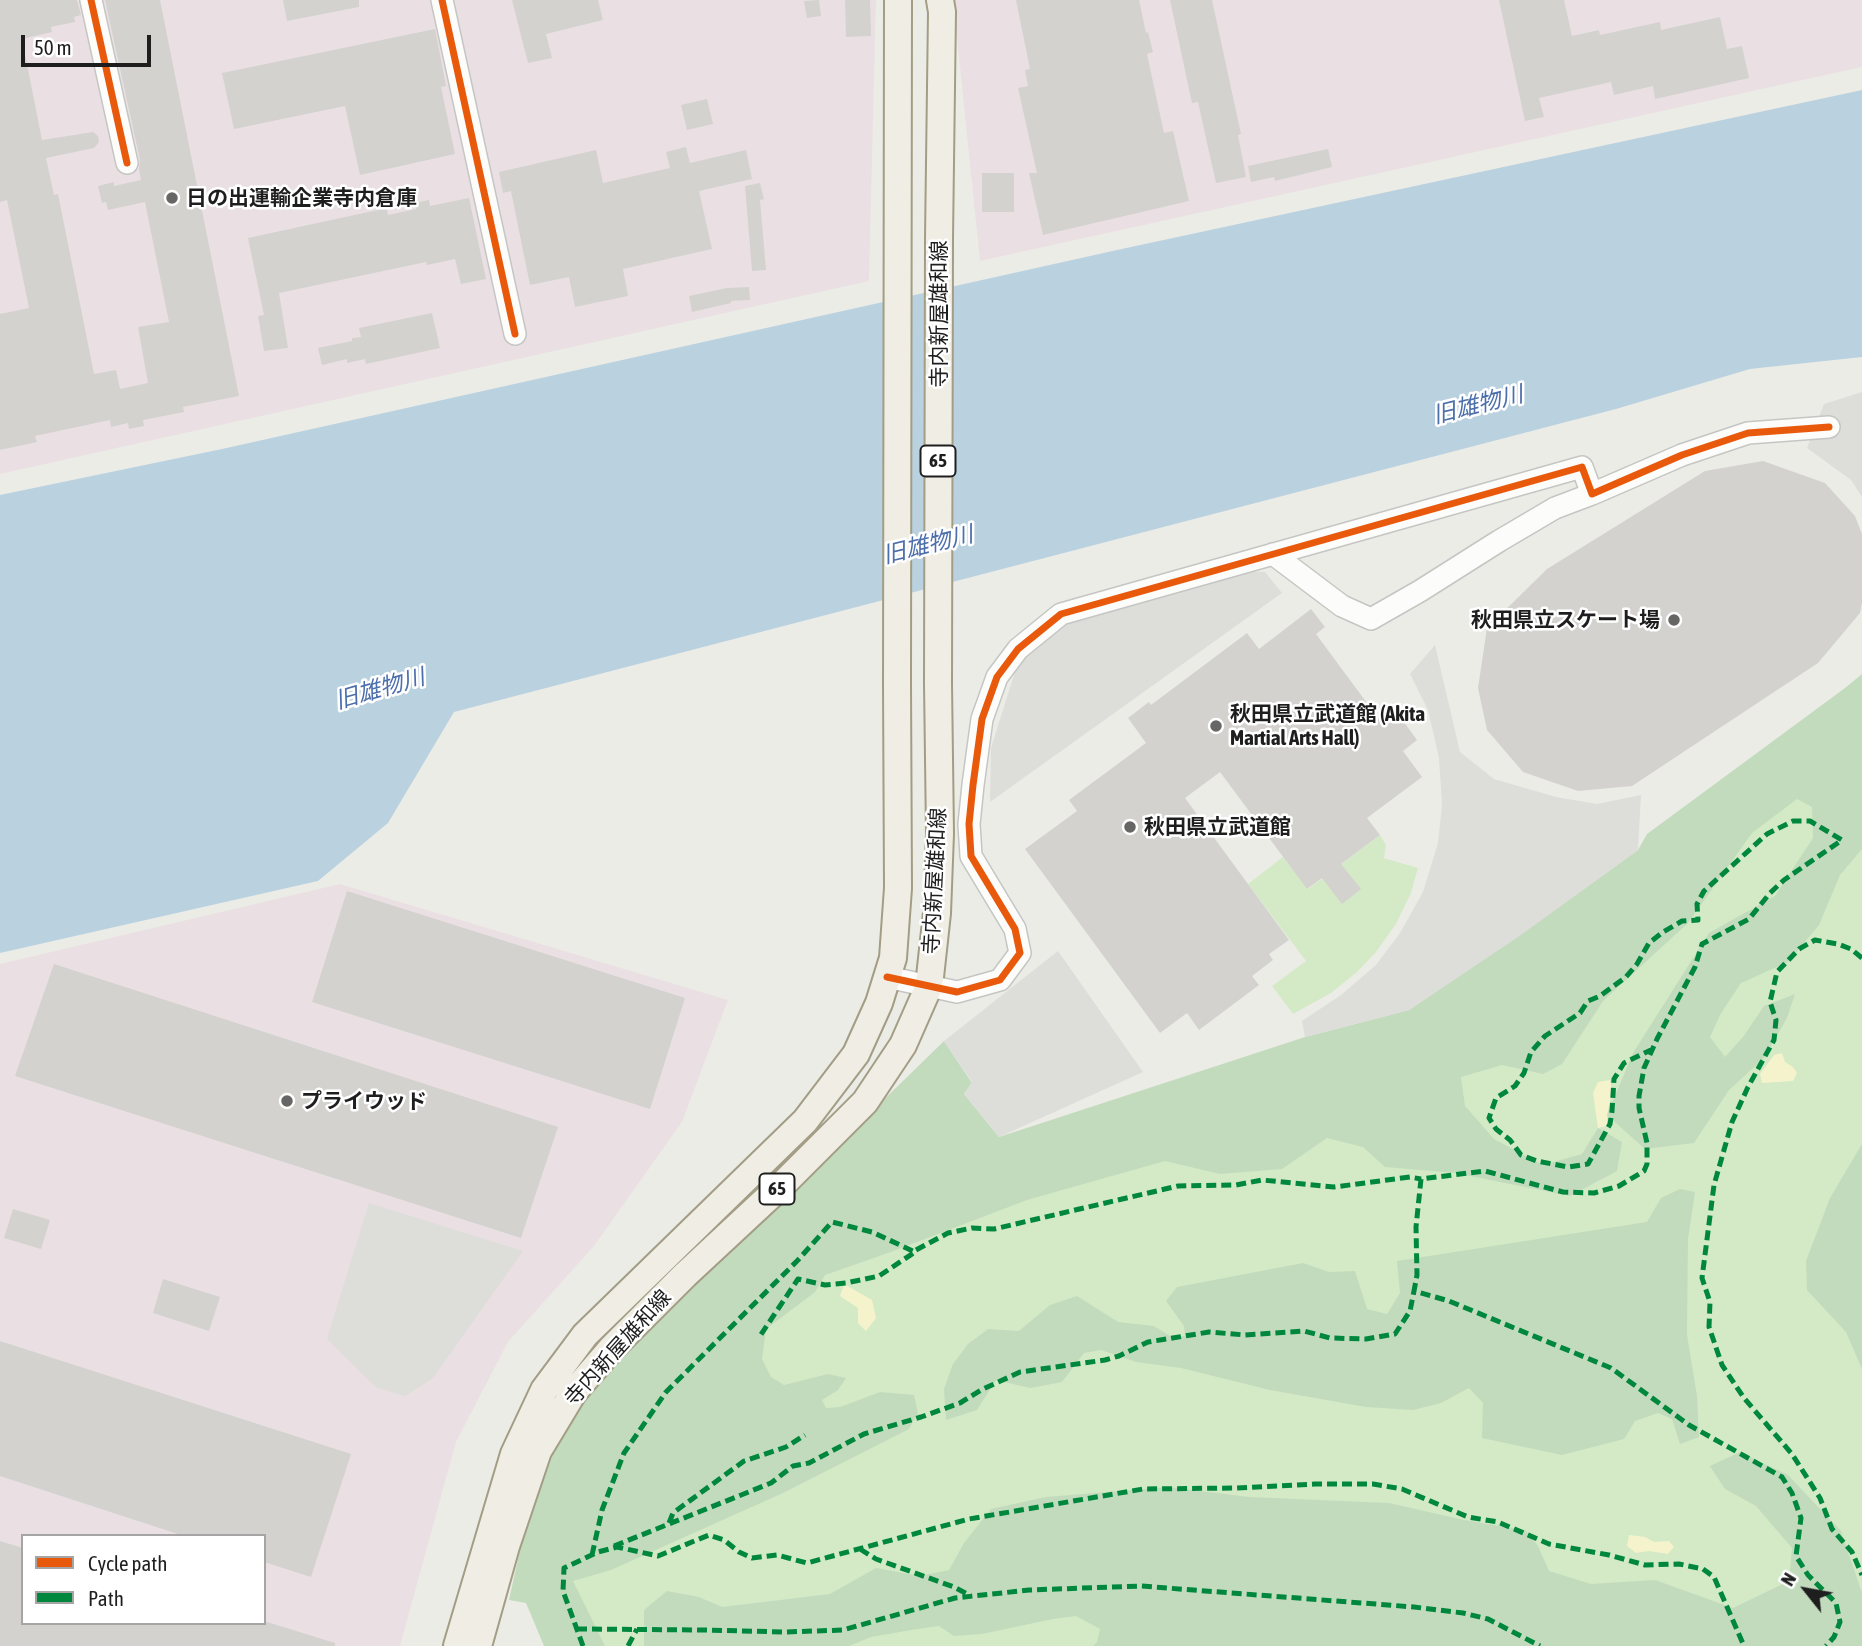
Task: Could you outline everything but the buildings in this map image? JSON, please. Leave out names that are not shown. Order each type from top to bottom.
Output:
[{"type":"main road","name":"寺内新屋雄和線","points":[[457,1646],[514,1454],[544,1390],[585,1335],[805,1121],[856,1054],[879,1003],[893,958],[898,888],[898,0]]},
{"type":"main road","name":"寺内新屋雄和線","points":[[478,1646],[506,1546],[538,1451],[573,1393],[611,1349],[685,1275],[785,1182],[865,1102],[903,1045],[929,986],[937,913],[940,834],[940,0]]},
{"type":"street","points":[[91,0],[127,163]]},
{"type":"street","points":[[442,0],[515,334]]},
{"type":"street","points":[[1273,554],[1342,606],[1371,619],[1555,508],[1682,455],[1748,433],[1829,427]]},
{"type":"street","points":[[887,977],[957,992],[1000,979],[1020,953],[1015,929],[971,856],[969,824],[982,719],[996,677],[1018,649],[1061,614],[1582,467],[1592,494]]},
{"type":"shaded area","points":[[0,0],[876,0],[869,281],[0,474]]},
{"type":"shaded area","points":[[953,0],[1862,0],[1862,67],[980,261]]},
{"type":"shaded area","points":[[1862,392],[1862,497],[1851,480],[1807,448],[1824,404]]},
{"type":"shaded area","points":[[1234,571],[1265,572],[1282,593],[990,802],[991,748],[1019,659],[1059,617]]},
{"type":"shaded area","points":[[1435,645],[1460,752],[1494,779],[1556,797],[1597,804],[1641,795],[1638,850],[1518,937],[1409,1010],[1305,1037],[1302,1021],[1341,995],[1376,965],[1400,933],[1423,892],[1438,843],[1442,805],[1439,758],[1428,710],[1410,674]]},
{"type":"shaded area","points":[[340,884],[728,1000],[682,1122],[594,1246],[508,1342],[456,1442],[400,1646],[0,1646],[0,964]]},
{"type":"shaded area","points":[[1058,951],[1143,1072],[999,1137],[964,1094],[972,1082],[944,1041]]},
{"type":"shaded area","points":[[369,1203],[523,1251],[432,1379],[405,1396],[377,1388],[327,1339]]},
{"type":"green space","points":[[1862,674],[1862,849],[1840,875],[1819,925],[1788,962],[1741,983],[1721,1013],[1710,1037],[1725,1057],[1743,1037],[1764,1006],[1795,994],[1787,1018],[1764,1058],[1729,1090],[1694,1143],[1645,1149],[1607,1115],[1633,1053],[1709,933],[1775,896],[1813,838],[1812,807],[1797,799],[1752,833],[1688,923],[1603,1001],[1562,1064],[1543,1074],[1502,1065],[1461,1077],[1465,1106],[1494,1139],[1543,1165],[1582,1154],[1598,1128],[1622,1142],[1617,1171],[1570,1196],[1455,1173],[1385,1167],[1363,1147],[1327,1138],[1282,1169],[1220,1174],[1165,1161],[1027,1200],[825,1275],[815,1292],[766,1329],[762,1359],[771,1377],[784,1385],[828,1374],[846,1378],[838,1390],[822,1400],[826,1408],[840,1407],[880,1392],[914,1395],[918,1413],[909,1429],[783,1493],[611,1570],[573,1581],[605,1646],[544,1646],[526,1603],[509,1600],[540,1459],[579,1397],[639,1335],[944,1041],[972,1083],[964,1094],[999,1137],[1305,1037],[1409,1010],[1638,850],[1647,834]]},
{"type":"green space","points":[[1862,754],[1862,1646],[579,1646],[558,1590],[756,1283],[1369,1092],[1767,785]]},
{"type":"green space","points":[[1380,835],[1386,845],[1384,858],[1418,868],[1411,893],[1396,924],[1376,952],[1357,972],[1331,993],[1293,1014],[1272,986],[1306,961],[1248,884],[1283,857],[1308,889]]},
{"type":"green space","points":[[1862,1144],[1862,1369],[1846,1332],[1807,1290],[1806,1261],[1830,1198]]},
{"type":"green space","points":[[1680,1189],[1695,1192],[1688,1239],[1687,1335],[1697,1396],[1699,1437],[1680,1444],[1672,1419],[1658,1413],[1635,1421],[1624,1439],[1562,1455],[1482,1438],[1483,1403],[1469,1388],[1441,1403],[1413,1410],[1366,1407],[1270,1390],[1181,1368],[1136,1362],[1101,1350],[1084,1353],[1062,1382],[1030,1388],[996,1380],[977,1410],[946,1420],[944,1389],[953,1364],[968,1344],[988,1329],[1019,1331],[1050,1305],[1077,1296],[1118,1322],[1154,1326],[1170,1336],[1185,1336],[1184,1326],[1166,1301],[1177,1287],[1303,1263],[1329,1272],[1355,1271],[1367,1309],[1387,1314],[1400,1293],[1397,1261],[1647,1222],[1661,1198]]},
{"type":"green space","points":[[1740,1452],[1788,1475],[1841,1531],[1862,1593],[1862,1646],[1093,1646],[1097,1642],[1100,1629],[1076,1616],[982,1634],[954,1636],[939,1626],[871,1637],[849,1646],[644,1646],[644,1610],[667,1591],[699,1597],[722,1607],[830,1594],[876,1568],[920,1576],[949,1570],[964,1543],[991,1509],[1046,1497],[1168,1487],[1249,1497],[1389,1503],[1525,1530],[1538,1546],[1549,1571],[1591,1584],[1655,1580],[1733,1608],[1789,1581],[1792,1548],[1756,1506],[1725,1489],[1710,1466]]},
{"type":"sand","points":[[1782,1053],[1785,1062],[1797,1073],[1793,1081],[1762,1083],[1760,1074],[1774,1055]]},
{"type":"sand","points":[[1610,1080],[1612,1092],[1607,1126],[1598,1128],[1593,1093],[1598,1082]]},
{"type":"sand","points":[[844,1284],[872,1300],[876,1318],[866,1331],[858,1323],[858,1308],[840,1296]]},
{"type":"sand","points":[[1629,1535],[1645,1537],[1654,1542],[1669,1541],[1674,1547],[1668,1554],[1649,1551],[1636,1553],[1627,1546]]},
{"type":"water","name":"旧雄物川","points":[[1862,90],[1862,357],[1750,369],[1616,409],[454,712],[388,823],[318,881],[0,953],[0,495],[222,449],[1117,250]]},
{"type":"marked path","points":[[1653,1049],[1624,1063],[1614,1079],[1610,1124],[1588,1164],[1568,1167],[1521,1155],[1489,1118],[1496,1098],[1515,1086],[1524,1073],[1531,1052],[1545,1036],[1580,1013],[1588,1001],[1600,996],[1626,977],[1649,943],[1663,932],[1682,921],[1698,920],[1697,904],[1704,891],[1767,834],[1793,821],[1810,821],[1842,840],[1784,880],[1749,919],[1702,944],[1695,967],[1644,1068],[1639,1096],[1647,1143],[1647,1164],[1644,1171],[1619,1186],[1594,1193],[1563,1192],[1485,1171],[1421,1179],[1414,1291],[1449,1301],[1611,1368],[1689,1425],[1782,1477],[1792,1493],[1801,1518],[1796,1556],[1808,1575],[1836,1603],[1840,1622],[1834,1637],[1826,1646]]},
{"type":"marked path","points":[[1862,958],[1851,949],[1838,944],[1815,940],[1799,949],[1777,972],[1770,1002],[1776,1020],[1774,1040],[1732,1122],[1714,1185],[1702,1278],[1710,1302],[1709,1327],[1722,1365],[1744,1398],[1792,1454],[1820,1498],[1832,1529],[1852,1552],[1862,1575]]},
{"type":"marked path","points":[[916,1250],[948,1233],[972,1228],[994,1229],[1178,1186],[1236,1185],[1262,1180],[1334,1187],[1410,1177],[1421,1179]]},
{"type":"marked path","points":[[592,1555],[602,1510],[624,1453],[666,1392],[798,1260],[832,1222],[872,1232],[915,1252],[879,1276],[825,1285],[798,1279],[760,1336]]},
{"type":"marked path","points":[[614,1546],[771,1483],[793,1466],[809,1463],[864,1434],[960,1403],[1020,1372],[1105,1360],[1148,1342],[1209,1332],[1245,1335],[1304,1331],[1330,1338],[1366,1339],[1395,1334],[1410,1311],[1414,1291]]},
{"type":"marked path","points":[[669,1523],[673,1513],[744,1461],[786,1447],[805,1435]]},
{"type":"marked path","points":[[583,1646],[563,1591],[564,1568],[598,1552],[617,1547],[658,1556],[709,1535],[724,1540],[752,1558],[777,1555],[807,1563],[969,1519],[1143,1489],[1315,1484],[1373,1484],[1402,1489],[1468,1517],[1498,1522],[1549,1544],[1645,1565],[1679,1564],[1703,1569],[1714,1577],[1744,1646]]},
{"type":"marked path","points":[[860,1549],[876,1559],[954,1587],[971,1596]]},
{"type":"marked path","points":[[577,1629],[786,1632],[843,1630],[955,1598],[1029,1590],[1141,1586],[1463,1613],[1488,1619],[1540,1646]]},
{"type":"marked path","points":[[628,1646],[637,1629]]},
{"type":"cycle path","points":[[91,0],[127,163]]},
{"type":"cycle path","points":[[442,0],[515,334]]},
{"type":"cycle path","points":[[887,977],[957,992],[1000,980],[1020,953],[1015,929],[971,856],[969,824],[973,785],[982,719],[997,677],[1018,649],[1061,614],[1582,467],[1592,494],[1682,455],[1748,433],[1829,427]]},
{"type":"place","name":"日の出運輸企業寺内倉庫","points":[[172,198]]},
{"type":"place","name":"秋田県立スケート場","points":[[1674,620]]},
{"type":"place","name":"秋田県立武道館 (Akita Martial Arts Hall)","points":[[1216,726]]},
{"type":"place","name":"秋田県立武道館","points":[[1130,827]]},
{"type":"place","name":"プライウッド","points":[[287,1101]]}]
